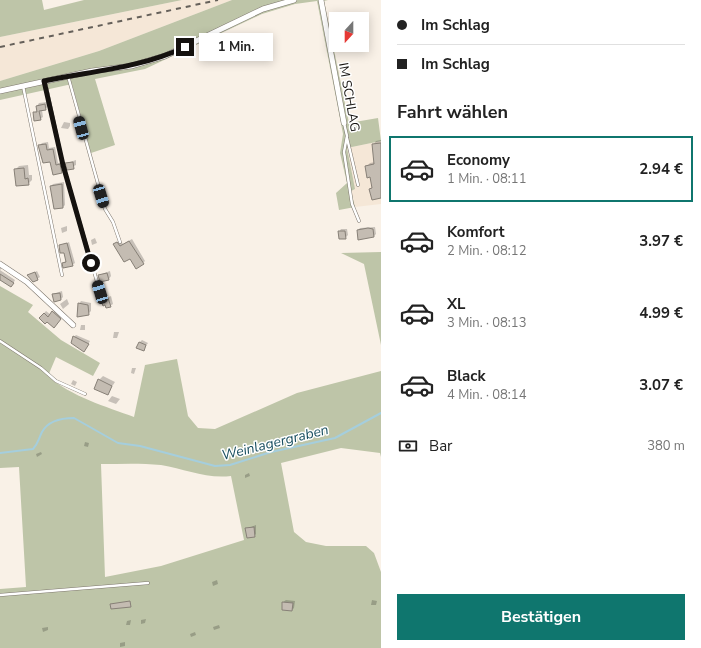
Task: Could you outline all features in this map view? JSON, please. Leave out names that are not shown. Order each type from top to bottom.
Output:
[{"type":"street","points":[[0,91],[68,76],[131,66],[165,56],[263,9],[294,0]]},
{"type":"street","name":"IM SCHLAG","points":[[321,0],[344,123]]},
{"type":"street","points":[[0,264],[27,282],[73,325]]},
{"type":"lane","points":[[68,76],[105,209],[113,222],[120,242]]},
{"type":"lane","points":[[44,81],[63,165],[100,292]]},
{"type":"lane","points":[[23,86],[62,276]]},
{"type":"lane","name":"IM SCHLAG","points":[[344,123],[347,136],[344,152],[350,182],[350,193],[352,204],[359,221]]},
{"type":"lane","points":[[347,136],[358,186]]},
{"type":"lane","points":[[0,341],[41,368],[56,381],[85,394]]},
{"type":"lane","points":[[0,595],[148,583]]},
{"type":"shaded area","points":[[182,0],[232,0],[99,51],[0,81],[0,37]]},
{"type":"shaded area","points":[[381,141],[381,204],[355,207],[351,191],[354,189],[347,148]]},
{"type":"green space","points":[[0,0],[42,0],[44,10],[84,0],[182,0],[0,37]]},
{"type":"green space","points":[[232,0],[328,0],[324,1],[329,25],[329,52],[334,52],[349,123],[378,118],[381,141],[347,148],[355,189],[351,191],[355,207],[339,210],[336,193],[347,183],[340,153],[343,134],[317,1],[295,4],[262,14],[145,69],[95,79],[115,145],[91,153],[72,84],[0,100],[0,81],[99,51]]},
{"type":"green space","points":[[381,252],[381,345],[364,264],[341,253]]},
{"type":"green space","points":[[0,286],[33,305],[28,312],[61,340],[100,363],[93,376],[56,357],[48,376],[78,395],[134,417],[145,365],[177,359],[188,416],[198,428],[215,429],[297,393],[381,371],[381,457],[380,453],[341,448],[281,463],[294,532],[306,542],[326,546],[366,546],[374,553],[381,572],[381,648],[0,648],[0,589],[26,587],[19,467],[0,468]],"holes":[[[101,464],[161,465],[204,475],[222,477],[231,476],[244,540],[161,566],[105,577]]]},
{"type":"building","points":[[45,104],[46,110],[39,111],[41,120],[34,121],[33,112],[37,112],[36,106]]},
{"type":"building","points":[[381,143],[381,198],[372,200],[369,189],[372,188],[370,177],[367,178],[365,166],[374,164],[372,144]]},
{"type":"building","points":[[46,144],[47,150],[53,149],[56,165],[60,164],[62,173],[53,175],[50,162],[43,163],[38,145]]},
{"type":"building","points":[[73,162],[74,169],[67,170],[65,163]]},
{"type":"building","points":[[24,168],[25,179],[28,178],[29,185],[16,186],[14,169]]},
{"type":"building","points":[[62,184],[63,208],[54,209],[50,186]]},
{"type":"building","points":[[368,228],[373,229],[374,237],[358,240],[357,230]]},
{"type":"building","points":[[338,231],[345,231],[346,239],[339,239]]},
{"type":"building","points":[[129,241],[144,264],[136,269],[130,259],[124,262],[113,244],[117,242],[120,246]]},
{"type":"building","points":[[67,243],[73,266],[63,268],[62,263],[66,262],[64,253],[60,253],[59,245]]},
{"type":"building","points":[[35,272],[38,280],[33,282],[27,275]]},
{"type":"building","points":[[107,273],[109,280],[100,282],[98,275]]},
{"type":"building","points":[[0,274],[14,283],[11,287],[0,280]]},
{"type":"building","points":[[60,293],[61,300],[54,302],[52,294]]},
{"type":"building","points":[[108,298],[111,307],[106,308],[105,305],[103,306],[101,300]]},
{"type":"building","points":[[78,303],[88,305],[89,315],[77,317]]},
{"type":"building","points":[[52,311],[61,319],[54,328],[47,322],[45,324],[39,318],[44,313],[48,317]]},
{"type":"building","points":[[73,336],[89,344],[84,352],[71,343]]},
{"type":"building","points":[[139,342],[146,345],[144,351],[136,348]]},
{"type":"building","points":[[98,379],[112,386],[108,395],[94,389]]},
{"type":"building","points":[[254,527],[255,537],[247,538],[245,528]]},
{"type":"building","points":[[130,601],[131,607],[111,609],[110,604]]},
{"type":"building","points":[[282,602],[293,603],[292,611],[282,610]]},
{"type":"waterway","name":"Weinlagergraben","points":[[0,453],[33,449],[42,432],[48,425],[60,420],[74,418],[118,443],[140,446],[215,466],[230,465],[271,452],[335,438],[381,413]]},
{"type":"railway","points":[[0,47],[218,0]]},
{"type":"route","points":[[91,263],[63,165],[44,81],[131,66],[165,56],[185,47]]}]
